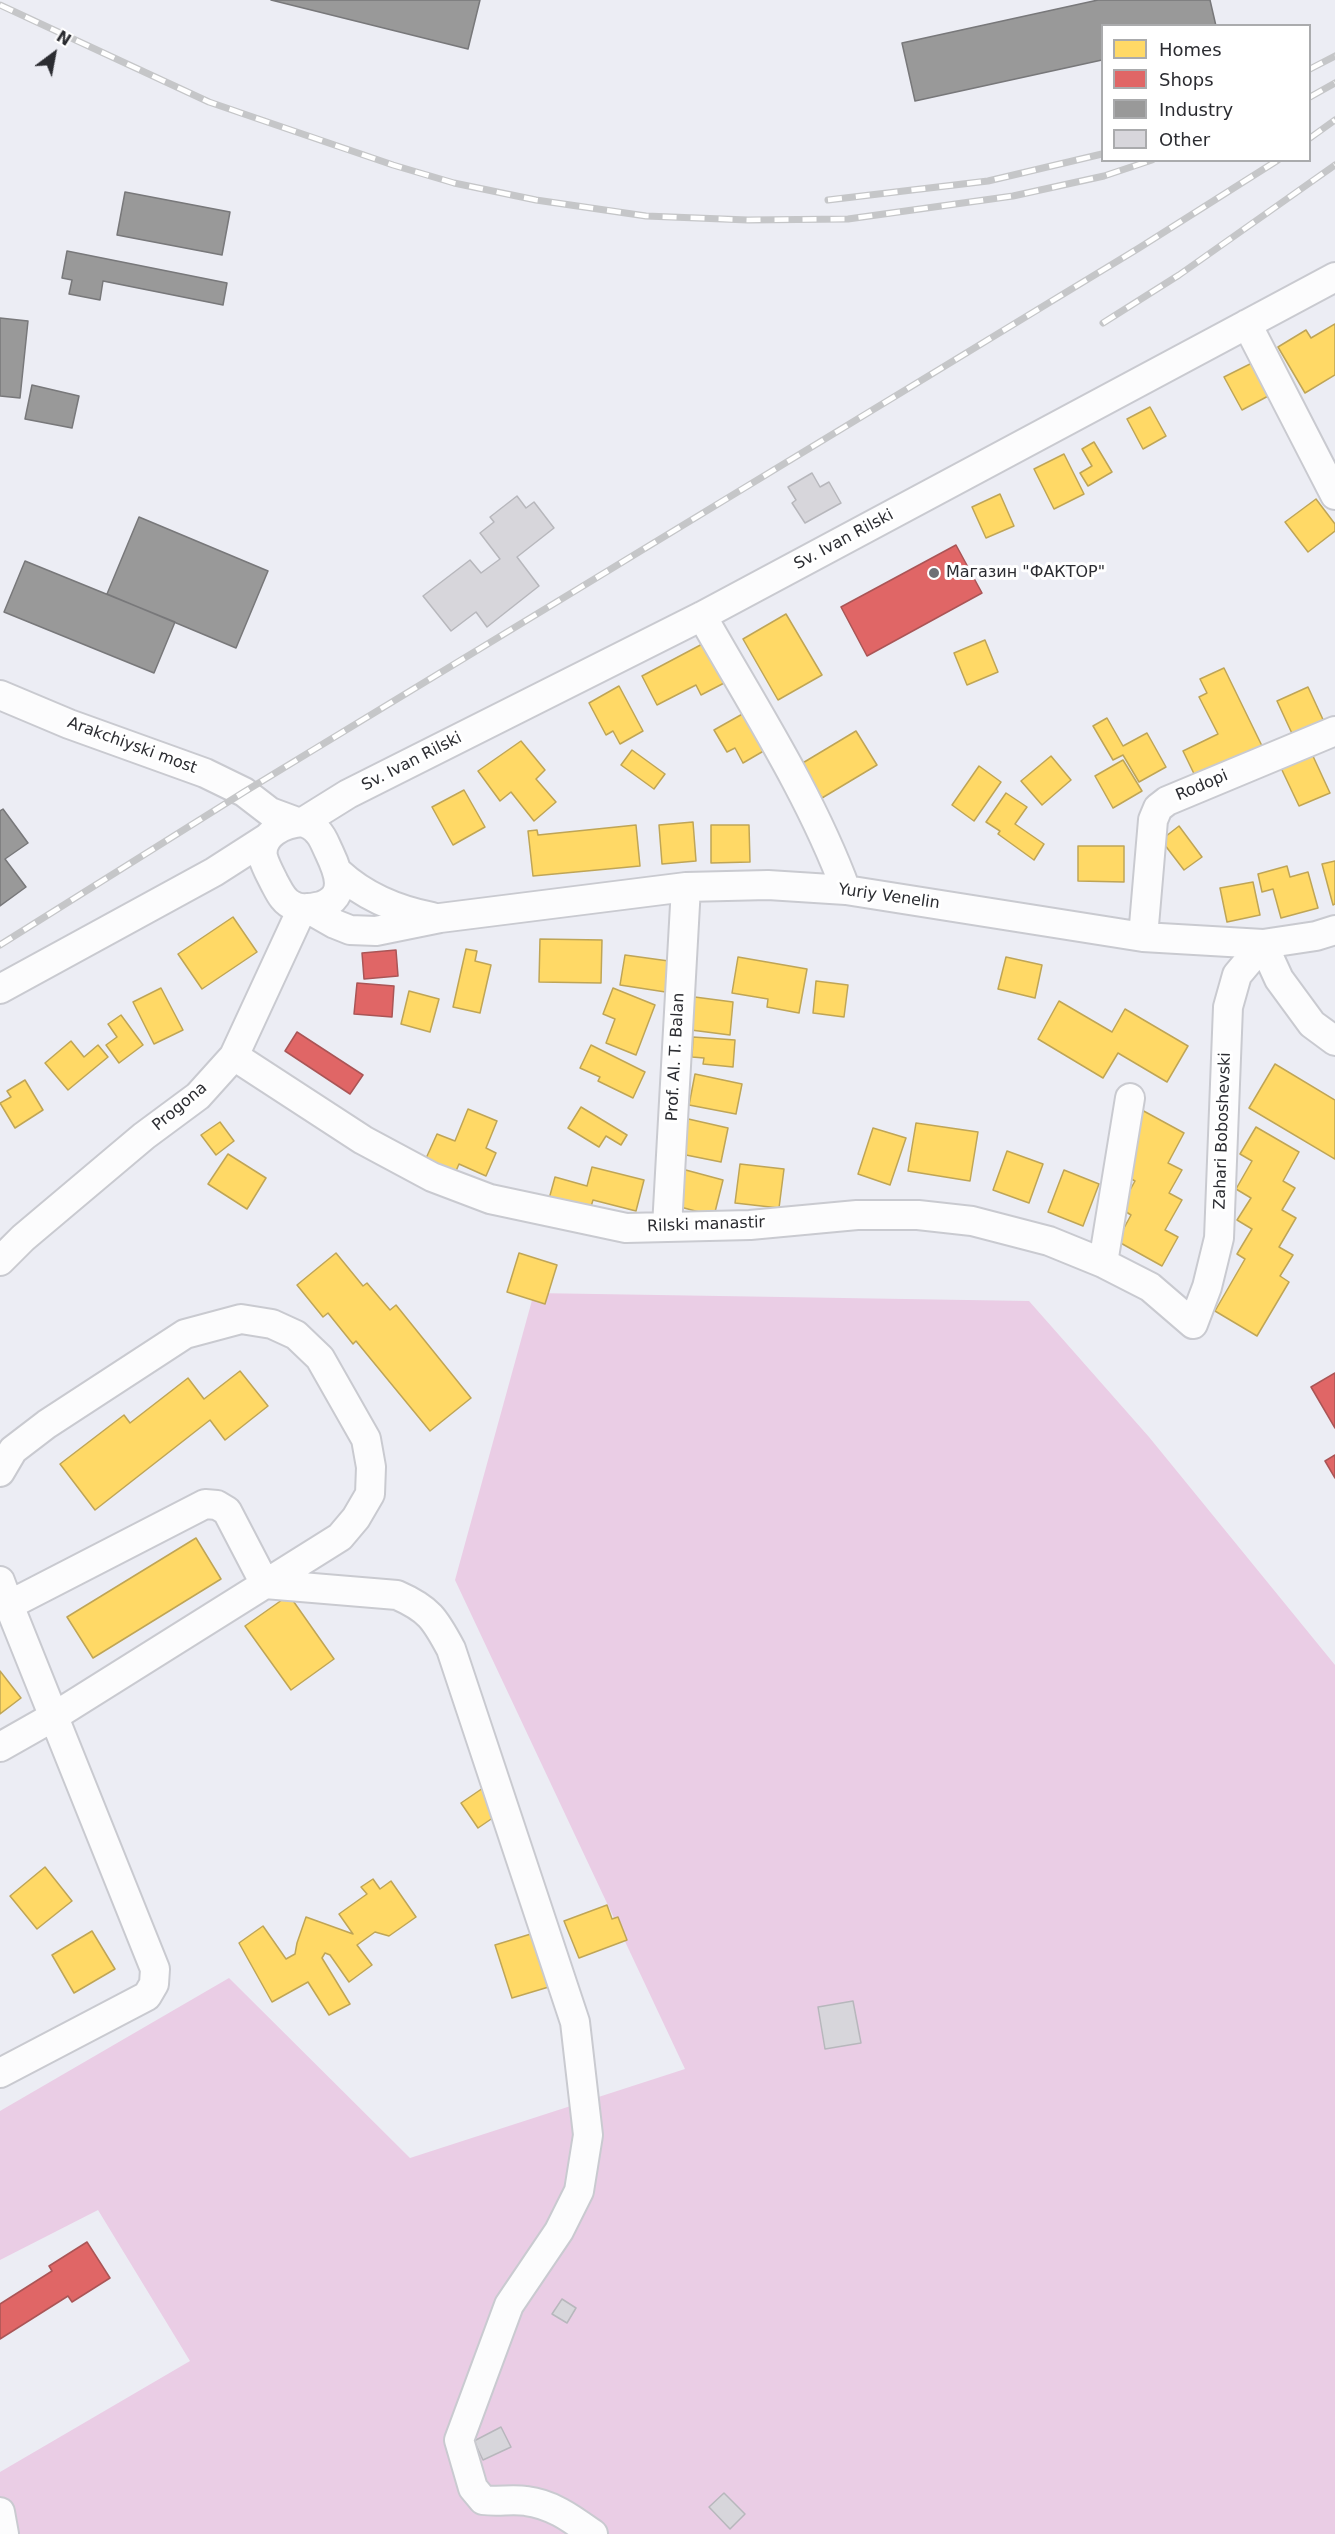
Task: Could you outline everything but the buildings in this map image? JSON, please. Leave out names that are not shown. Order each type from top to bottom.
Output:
[{"type":"street","name":"Sv. Ivan Rilski","points":[[288,837],[337,808],[348,794],[702,616],[1335,277]]},
{"type":"street","points":[[1247,324],[1335,495]]},
{"type":"street","points":[[702,616],[801,787],[832,853],[846,890]]},
{"type":"street","name":"Arakchiyski most","points":[[0,695],[69,724],[205,773],[244,792],[288,837]]},
{"type":"street","name":"Rodopi","points":[[1143,937],[1153,820],[1158,808],[1167,801],[1335,731]]},
{"type":"street","points":[[0,989],[226,865],[288,837],[339,873],[340,883],[334,896],[324,905],[305,908]]},
{"type":"street","name":"Yuriy Venelin","points":[[288,837],[280,895],[288,903],[305,908],[335,924],[365,932],[440,918],[686,887],[768,885],[846,890],[1143,937],[1263,944],[1316,936],[1335,930]]},
{"type":"street","name":"Yuriy Venelin","points":[[339,873],[351,884],[377,900],[418,914],[440,918]]},
{"type":"street","name":"Prof. Al. T. Balan","points":[[667,1227],[686,887]]},
{"type":"street","name":"Progona","points":[[0,1261],[49,1216],[144,1136],[198,1096],[234,1056],[305,908]]},
{"type":"street","points":[[1263,944],[1279,979],[1306,1016],[1312,1024],[1335,1041]]},
{"type":"street","name":"Zahari Boboshevski","points":[[1193,1324],[1207,1287],[1219,1238],[1228,1007],[1237,975],[1263,944]]},
{"type":"street","name":"Rilski manastir","points":[[234,1056],[363,1140],[432,1177],[490,1199],[626,1228],[750,1225],[857,1215],[918,1215],[972,1221],[1010,1229],[1049,1241],[1103,1263],[1150,1287],[1193,1324]]},
{"type":"street","points":[[1103,1263],[1130,1098]]},
{"type":"street","points":[[0,1472],[13,1450],[47,1424],[185,1334],[241,1319],[272,1324],[296,1335],[320,1358],[366,1439],[371,1467],[370,1494],[356,1518],[340,1538],[53,1717],[0,1747]]},
{"type":"street","points":[[0,2073],[147,1996],[154,1984],[155,1969],[4,1593],[204,1504],[217,1505],[227,1511],[265,1584]]},
{"type":"street","points":[[265,1584],[397,1595],[416,1604],[435,1619],[452,1649],[575,2022],[588,2135],[579,2191],[558,2231],[509,2305],[459,2440],[473,2488],[483,2500],[498,2502],[524,2500],[539,2504],[566,2514],[593,2534]]},
{"type":"street","points":[[0,2512],[4,2534]]},
{"type":"shaded area","points":[[534,1293],[1029,1301],[1149,1437],[1335,1665],[1335,2534],[4,2534],[0,2512],[0,2472],[190,2361],[98,2210],[0,2260],[0,2111],[229,1978],[410,2158],[685,2069],[455,1580]]},
{"type":"railway","points":[[0,5],[209,102],[393,165],[454,183],[536,200],[646,216],[748,220],[848,219],[1013,196],[1104,176],[1146,162]]},
{"type":"railway","points":[[1311,68],[1335,56]]},
{"type":"railway","points":[[1311,96],[1335,83]]},
{"type":"railway","points":[[1311,137],[1335,120]]},
{"type":"railway","points":[[828,200],[988,181],[1101,154]]},
{"type":"railway","points":[[0,945],[244,792],[1139,248],[1275,162]]},
{"type":"railway","points":[[1103,323],[1179,275],[1335,165]]},
{"type":"place","name":"Магазин \"ФАКТОР\"","points":[[934,573]]}]
